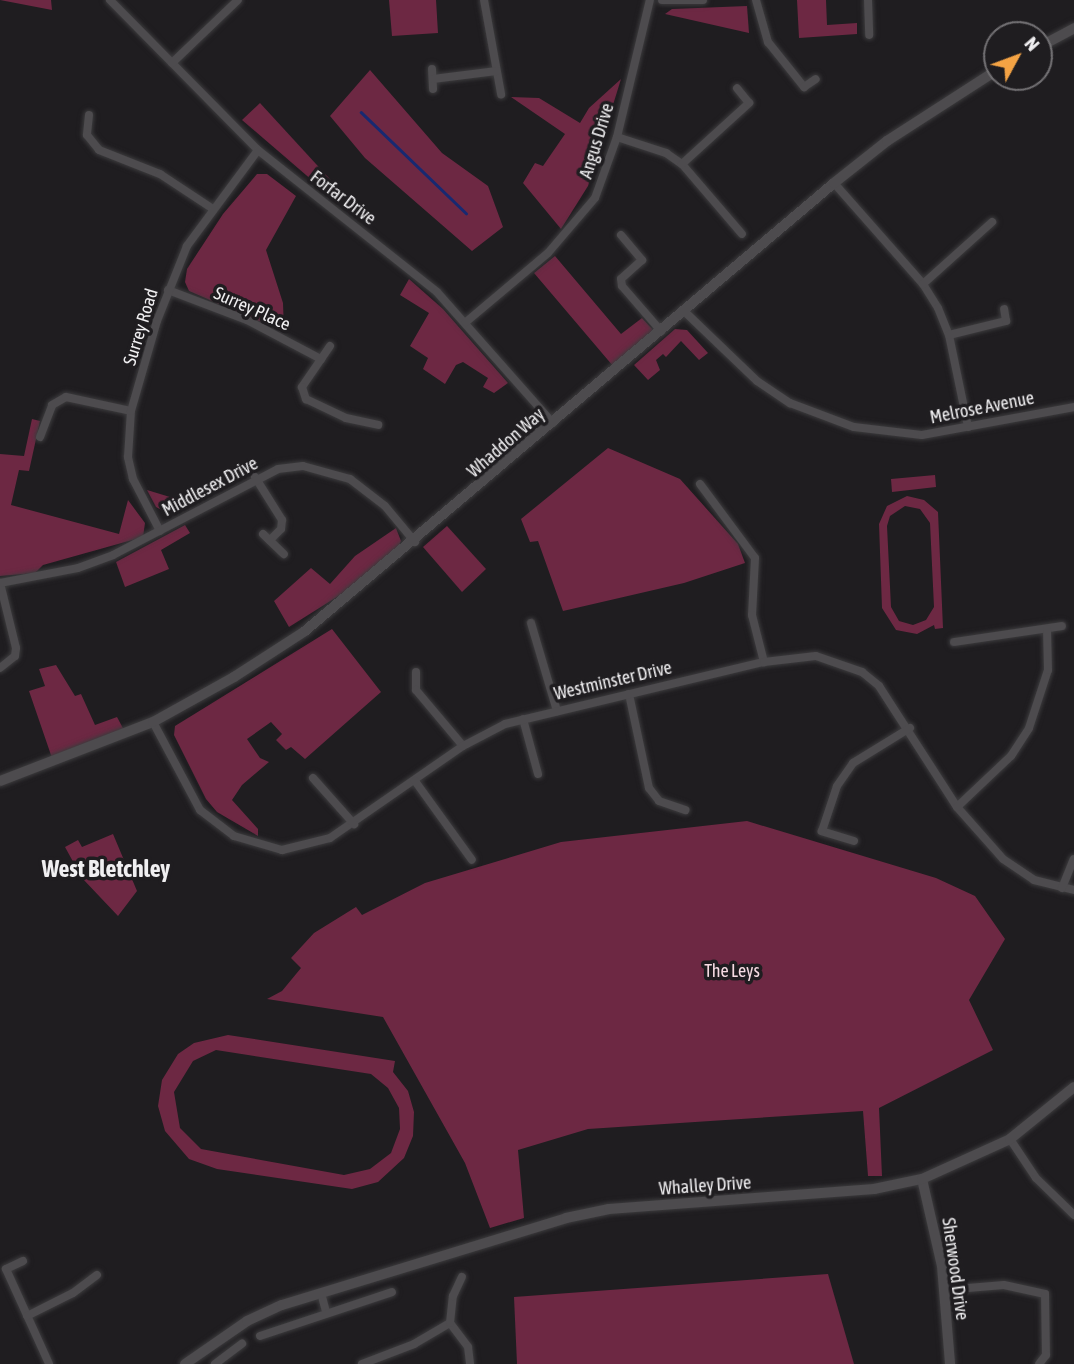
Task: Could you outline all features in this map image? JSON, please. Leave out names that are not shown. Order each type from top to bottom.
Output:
[{"type":"street","name":"Forfar Drive","points":[[110,0],[258,150],[437,292],[553,424]]},
{"type":"street","points":[[172,63],[238,0]]},
{"type":"street","points":[[484,0],[501,94]]},
{"type":"street","name":"Angus Drive","points":[[466,322],[575,225],[595,198],[617,137],[650,0]]},
{"type":"street","points":[[662,0],[703,0]]},
{"type":"street","points":[[756,0],[768,42],[804,88],[816,79]]},
{"type":"street","points":[[868,0],[869,35]]},
{"type":"street","points":[[1053,40],[1073,30]]},
{"type":"street","points":[[433,89],[433,74],[496,71]]},
{"type":"street","name":"Whaddon Way","points":[[0,782],[153,722],[234,677],[305,631],[415,542],[834,183],[887,141],[983,79]]},
{"type":"street","points":[[682,164],[750,103],[737,88]]},
{"type":"street","points":[[89,115],[87,135],[99,150],[160,174],[214,209]]},
{"type":"street","points":[[617,137],[666,153],[682,164],[742,234]]},
{"type":"street","name":"Surrey Road","points":[[160,531],[133,479],[128,457],[131,411],[168,290],[187,246],[258,150]]},
{"type":"street","points":[[834,183],[923,284],[949,335],[968,427]]},
{"type":"street","points":[[923,284],[992,222]]},
{"type":"street","points":[[621,235],[642,260],[621,279],[622,286],[661,331]]},
{"type":"street","name":"Surrey Place","points":[[168,290],[247,320],[321,359]]},
{"type":"street","points":[[949,335],[1006,321],[1004,309]]},
{"type":"street","name":"Melrose Avenue","points":[[684,311],[736,365],[790,403],[854,427],[922,435],[1074,407]]},
{"type":"street","points":[[330,346],[302,387],[306,398],[346,418],[378,425]]},
{"type":"street","points":[[40,437],[52,405],[66,397],[131,411]]},
{"type":"street","name":"Middlesex Drive","points":[[0,583],[78,568],[160,531],[255,478],[303,466],[350,479],[385,506],[415,542]]},
{"type":"street","points":[[255,478],[282,520],[281,529],[267,537],[284,554]]},
{"type":"street","points":[[700,484],[755,558],[752,615],[764,662]]},
{"type":"street","points":[[0,583],[16,648],[15,656],[0,668]]},
{"type":"street","points":[[531,623],[556,710]]},
{"type":"street","points":[[954,642],[1062,626]]},
{"type":"street","points":[[957,807],[1003,764],[1029,728],[1048,670],[1047,629]]},
{"type":"street","name":"Westminster Drive","points":[[153,722],[201,810],[234,836],[282,850],[330,838],[463,747],[523,719],[764,662],[816,656],[862,672],[879,686],[909,728],[957,807],[1003,859],[1034,880],[1074,890]]},
{"type":"street","points":[[416,672],[416,690],[463,747]]},
{"type":"street","points":[[629,694],[649,788],[659,801],[685,810]]},
{"type":"street","points":[[523,719],[538,774]]},
{"type":"street","points":[[854,841],[822,831],[837,786],[853,763],[909,728]]},
{"type":"street","points":[[313,778],[354,824]]},
{"type":"street","points":[[415,781],[472,860]]},
{"type":"street","points":[[1062,888],[1074,859]]},
{"type":"street","name":"Whalley Drive","points":[[185,1364],[247,1321],[321,1293],[609,1209],[874,1189],[922,1179],[1010,1139],[1074,1087]]},
{"type":"street","points":[[1010,1139],[1035,1178],[1074,1215]]},
{"type":"street","name":"Sherwood Drive","points":[[922,1179],[944,1290],[950,1364]]},
{"type":"street","points":[[23,1261],[6,1269],[49,1364]]},
{"type":"street","points":[[27,1316],[73,1293],[97,1275]]},
{"type":"street","points":[[462,1278],[453,1296],[450,1323],[468,1347],[470,1364]]},
{"type":"street","points":[[944,1290],[1004,1285],[1045,1294],[1046,1355],[1039,1364]]},
{"type":"street","points":[[260,1336],[392,1292]]},
{"type":"street","points":[[321,1293],[326,1312]]},
{"type":"street","points":[[362,1364],[414,1344],[450,1323]]},
{"type":"street","points":[[215,1364],[242,1345]]},
{"type":"green space","points":[[0,0],[51,0],[52,10]]},
{"type":"green space","points":[[389,0],[436,0],[438,33],[392,36]]},
{"type":"green space","points":[[797,0],[826,0],[827,25],[857,23],[857,34],[799,38]]},
{"type":"green space","points":[[747,6],[749,33],[665,14],[672,9]]},
{"type":"green space","points":[[370,70],[442,153],[488,186],[503,227],[472,251],[365,158],[330,116]]},
{"type":"green space","points":[[621,79],[588,186],[561,229],[523,183],[535,163],[543,166],[565,134],[511,97],[539,98],[580,123],[589,108]]},
{"type":"green space","points":[[260,103],[361,213],[356,218],[242,120]]},
{"type":"green space","points":[[257,174],[267,174],[296,196],[266,250],[283,303],[284,332],[189,291],[185,282],[187,269],[223,214]]},
{"type":"green space","points":[[555,256],[621,334],[642,318],[654,331],[613,366],[534,273]]},
{"type":"green space","points":[[409,279],[443,309],[508,383],[494,393],[483,387],[488,378],[463,362],[456,365],[445,384],[423,369],[428,358],[410,346],[429,313],[400,295]]},
{"type":"green space","points":[[675,329],[687,330],[708,353],[699,360],[681,341],[666,357],[663,354],[656,360],[660,370],[648,380],[634,365]]},
{"type":"green space","points":[[32,419],[40,421],[29,471],[19,470],[11,505],[119,534],[128,500],[145,523],[143,537],[43,565],[35,573],[0,576],[0,454],[24,456]]},
{"type":"green space","points":[[608,448],[680,479],[738,544],[745,563],[684,583],[563,611],[538,541],[530,542],[521,519]]},
{"type":"green space","points":[[935,475],[936,487],[892,492],[891,479]]},
{"type":"green space","points":[[147,490],[193,504],[169,514],[156,507]]},
{"type":"green space","points":[[907,496],[924,500],[938,512],[943,628],[935,629],[934,625],[917,634],[896,630],[882,608],[879,524],[887,506]],"holes":[[[905,506],[920,509],[930,523],[934,607],[926,620],[913,625],[899,621],[891,607],[887,526],[890,516]]]},
{"type":"green space","points":[[185,525],[190,533],[161,550],[169,569],[125,587],[116,562]]},
{"type":"green space","points":[[447,526],[486,569],[462,592],[423,547]]},
{"type":"green space","points":[[396,528],[401,541],[398,547],[340,595],[289,627],[274,601],[311,568],[330,584],[355,556]]},
{"type":"green space","points":[[332,629],[381,692],[305,759],[291,747],[286,750],[276,740],[282,734],[271,722],[247,739],[260,758],[269,762],[242,785],[232,800],[258,829],[258,836],[217,812],[206,799],[174,735],[175,726]]},
{"type":"green space","points":[[56,665],[75,696],[81,694],[95,725],[117,717],[125,732],[52,758],[29,691],[45,686],[39,669]]},
{"type":"green space","name":"The Leys","points":[[747,821],[936,878],[975,896],[1005,939],[969,1000],[993,1050],[879,1108],[882,1176],[868,1176],[863,1111],[588,1129],[518,1150],[524,1218],[490,1228],[465,1163],[383,1017],[267,999],[282,991],[301,968],[291,958],[314,933],[356,907],[362,915],[425,883],[561,842]]},
{"type":"green space","points":[[113,834],[137,891],[118,916],[82,878],[65,847],[78,840],[82,847]]},
{"type":"green space","points":[[228,1035],[395,1061],[393,1072],[408,1091],[414,1112],[413,1136],[404,1158],[378,1182],[352,1189],[217,1169],[189,1159],[165,1131],[158,1106],[162,1080],[178,1054],[194,1043]],"holes":[[[216,1050],[371,1074],[388,1088],[399,1108],[400,1129],[391,1153],[370,1169],[344,1175],[201,1149],[180,1128],[174,1092],[193,1061]]]},
{"type":"green space","points":[[828,1274],[854,1364],[517,1364],[514,1297]]},
{"type":"waterway","points":[[361,112],[466,213]]},
{"type":"district","name":"West Bletchley","points":[[106,869]]}]
